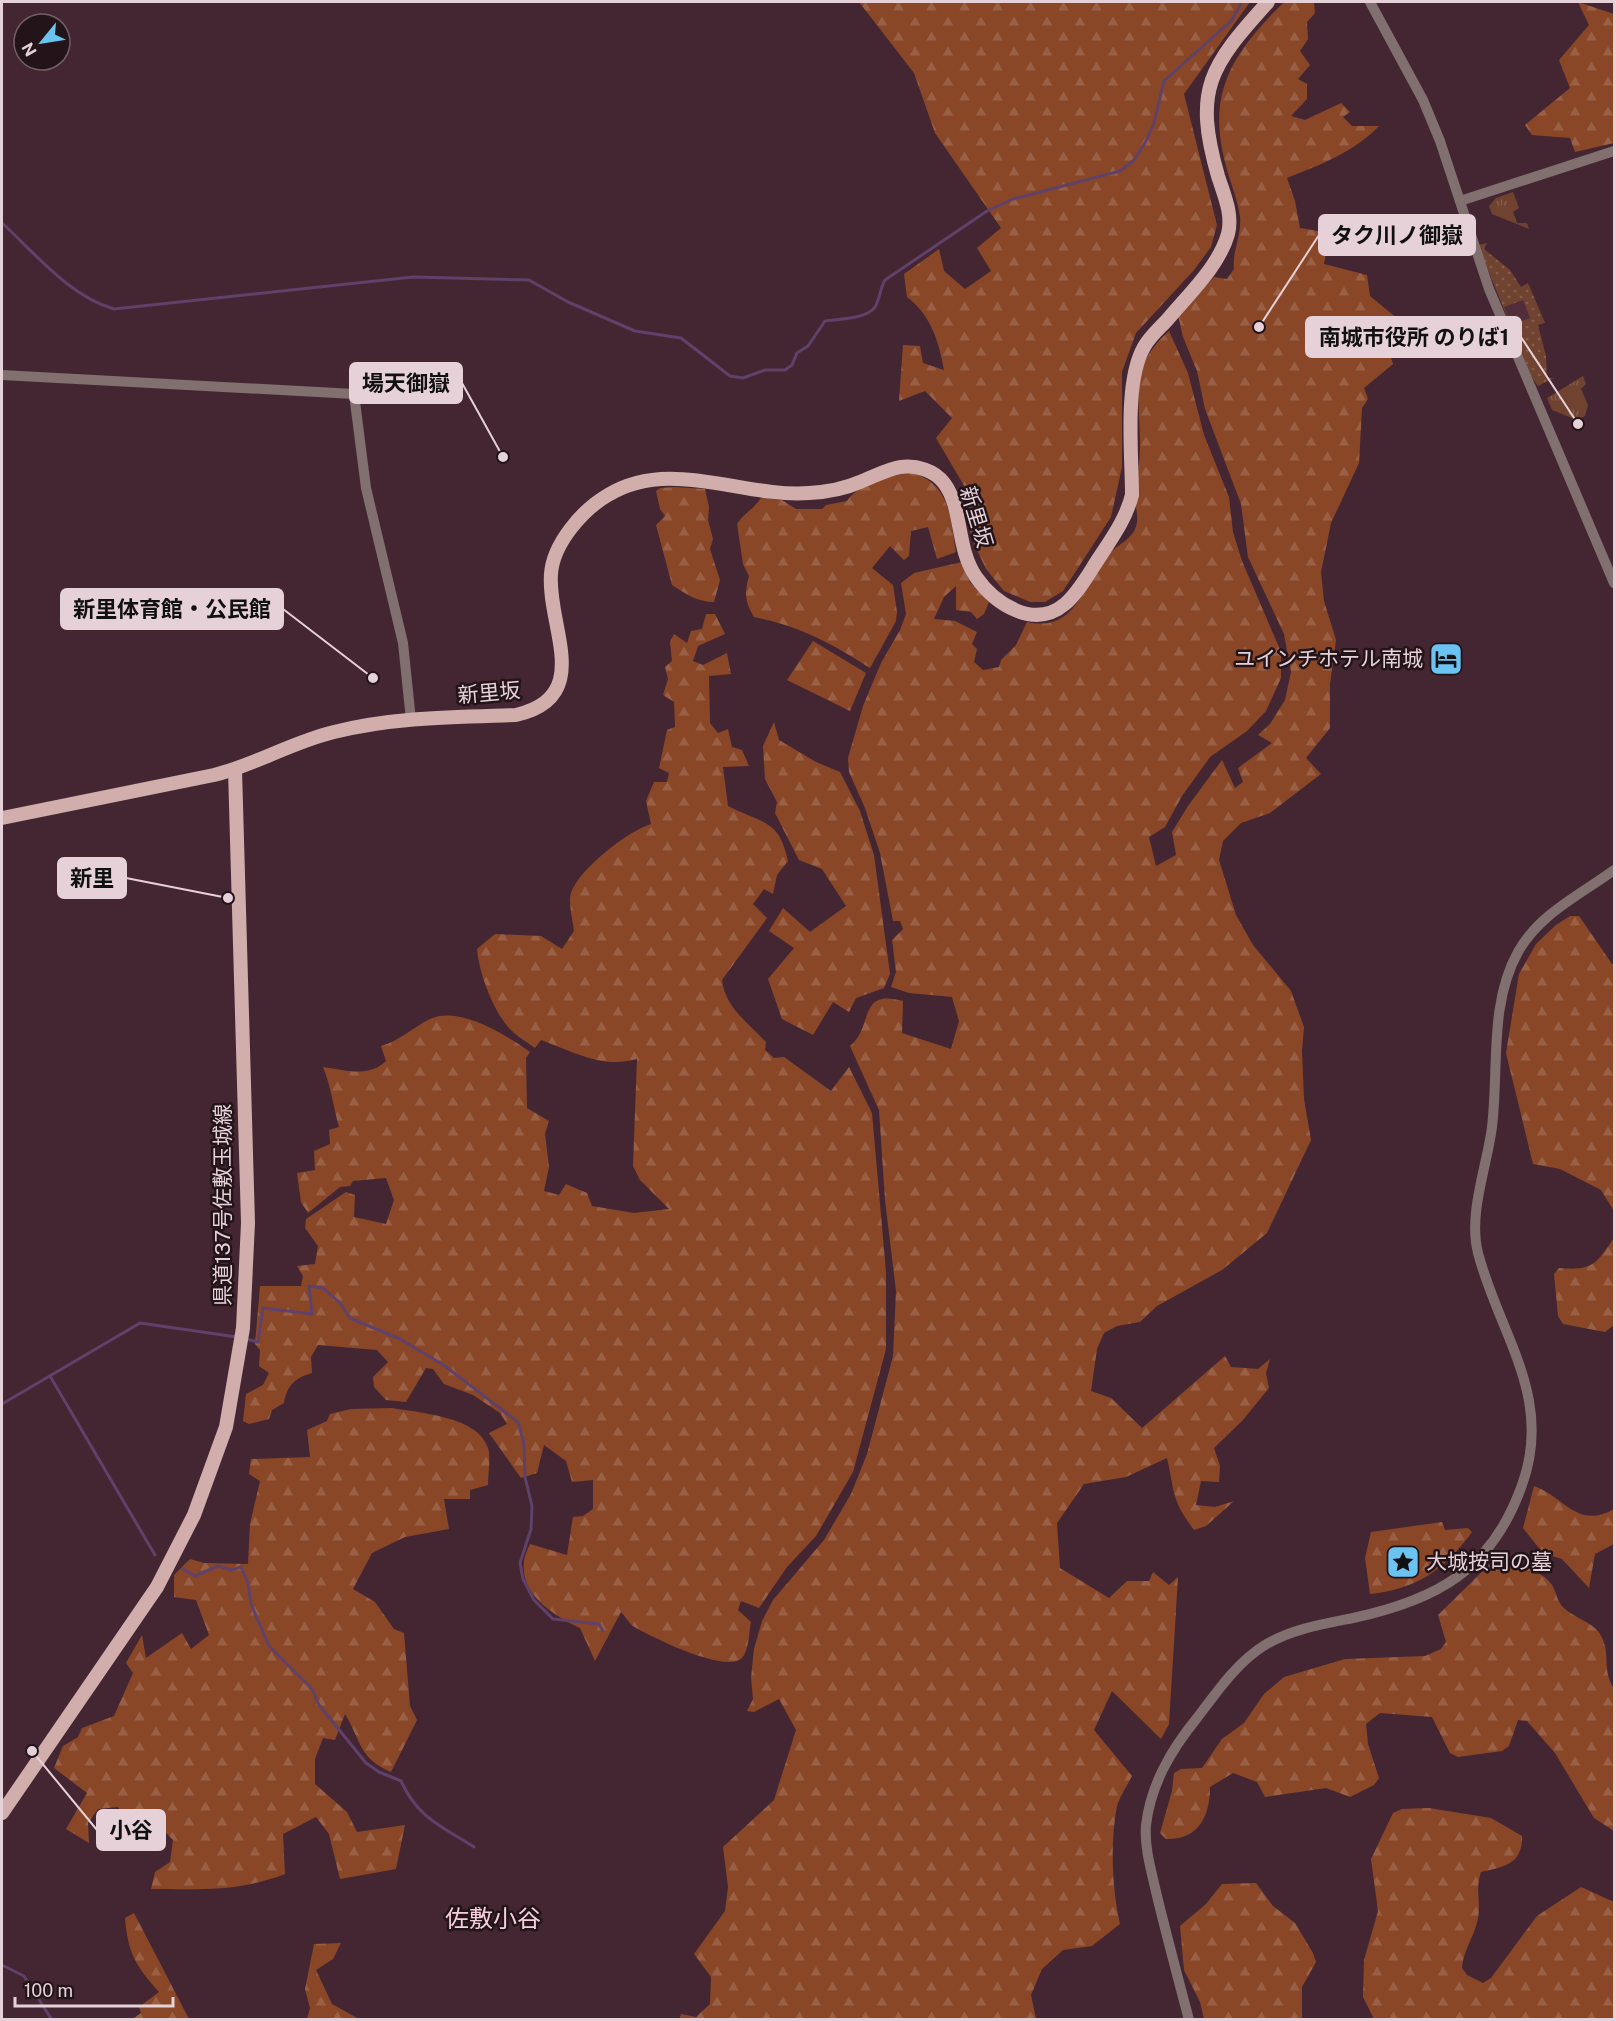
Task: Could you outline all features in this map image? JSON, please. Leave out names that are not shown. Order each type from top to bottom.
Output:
[{"type":"main road","name":"新里坂","points":[[235,770],[298,743],[376,723],[516,715],[539,708],[551,697],[563,669],[551,584],[555,555],[572,528],[602,498],[622,487],[644,481],[686,480],[801,494],[848,487],[903,467],[927,470],[937,476],[950,493],[964,553],[976,577],[992,595],[1011,609],[1031,615],[1045,614],[1066,604],[1116,532],[1130,506],[1133,378],[1143,349],[1212,266],[1226,238],[1230,218],[1207,135],[1206,97],[1214,72],[1232,42],[1268,2]]},
{"type":"main road","points":[[2,818],[235,770]]},
{"type":"main road","name":"県道137号佐敷玉城線","points":[[2,1813],[88,1690],[157,1587],[178,1551],[194,1515],[226,1427],[242,1338],[248,1223],[235,770]]},
{"type":"street","points":[[1370,2],[1423,100],[1489,289],[1614,583]]},
{"type":"street","points":[[1460,201],[1614,151]]},
{"type":"street","points":[[2,375],[354,394],[366,488],[403,643],[411,720]]},
{"type":"street","points":[[1189,2019],[1149,1863],[1146,1828],[1155,1786],[1173,1748],[1232,1674],[1263,1647],[1293,1632],[1417,1601],[1454,1580],[1489,1547],[1502,1529],[1524,1480],[1531,1449],[1530,1397],[1524,1373],[1489,1287],[1477,1249],[1477,1215],[1491,1132],[1501,1001],[1517,953],[1536,927],[1563,904],[1614,870]]},
{"type":"shaded area","points":[[1523,299],[1530,318],[1511,326],[1503,307]]},
{"type":"green space","points":[[859,2],[1250,2],[1184,94],[1217,225],[1211,247],[1194,270],[1136,333],[1122,372],[1122,467],[1111,517],[1063,591],[1045,602],[1030,602],[1004,591],[986,569],[974,544],[960,497],[966,489],[936,438],[952,418],[925,391],[899,401],[903,345],[920,346],[923,363],[944,370],[933,330],[922,312],[907,297],[904,274],[939,249],[944,271],[965,289],[991,271],[977,248],[1001,228],[935,133],[914,73]]},
{"type":"green space","points":[[1284,2],[1314,2],[1315,13],[1307,22],[1308,39],[1300,51],[1310,65],[1298,79],[1307,84],[1307,99],[1291,116],[1305,120],[1341,103],[1350,112],[1343,117],[1352,126],[1379,126],[1348,150],[1324,163],[1287,178],[1295,201],[1300,228],[1330,233],[1324,264],[1367,275],[1370,296],[1409,328],[1391,358],[1393,364],[1364,388],[1368,399],[1362,408],[1359,463],[1331,523],[1321,572],[1324,601],[1336,640],[1330,684],[1330,728],[1306,758],[1321,774],[1270,813],[1241,823],[1223,841],[1219,860],[1236,915],[1253,945],[1291,991],[1304,1027],[1302,1051],[1304,1099],[1311,1140],[1267,1233],[1222,1270],[1157,1306],[1140,1322],[1117,1326],[1104,1333],[1097,1349],[1091,1391],[1111,1398],[1142,1428],[1225,1356],[1231,1367],[1258,1369],[1270,1359],[1266,1373],[1269,1388],[1242,1421],[1214,1448],[1220,1466],[1219,1482],[1201,1481],[1196,1505],[1215,1507],[1234,1501],[1206,1526],[1194,1530],[1181,1511],[1175,1496],[1167,1458],[1126,1477],[1084,1484],[1057,1523],[1060,1568],[1109,1598],[1127,1581],[1149,1581],[1153,1572],[1169,1585],[1178,1577],[1169,1724],[1161,1739],[1112,1691],[1094,1730],[1132,1776],[1117,1806],[1113,1835],[1114,1881],[1120,1924],[1092,1946],[1063,1950],[1042,1969],[1031,1995],[1036,2019],[679,2020],[681,2014],[696,2017],[710,2004],[711,1977],[694,1954],[725,1911],[728,1887],[723,1847],[774,1800],[796,1730],[779,1699],[754,1712],[747,1711],[753,1699],[751,1678],[754,1649],[762,1621],[773,1600],[824,1540],[851,1494],[867,1454],[893,1356],[896,1291],[885,1200],[879,1110],[850,1046],[862,1029],[872,1005],[879,1000],[888,998],[903,1001],[902,1033],[951,1049],[959,1021],[952,997],[909,993],[891,987],[896,972],[892,940],[903,929],[900,921],[893,921],[880,853],[865,808],[849,772],[848,758],[863,706],[881,663],[900,630],[906,614],[901,583],[914,573],[962,562],[970,582],[989,602],[984,614],[977,619],[971,612],[956,610],[956,586],[944,597],[934,619],[955,621],[977,632],[972,644],[977,649],[974,662],[983,670],[999,667],[1001,660],[1016,645],[1027,622],[1044,624],[1068,614],[1107,556],[1136,528],[1140,452],[1139,383],[1147,357],[1169,331],[1188,373],[1204,435],[1229,497],[1233,532],[1242,561],[1281,652],[1281,678],[1266,711],[1247,731],[1210,757],[1182,796],[1165,827],[1149,837],[1156,866],[1176,855],[1172,832],[1222,760],[1235,788],[1243,782],[1238,768],[1272,743],[1258,735],[1270,724],[1285,700],[1291,672],[1284,634],[1248,557],[1241,504],[1205,409],[1197,371],[1183,337],[1178,315],[1214,277],[1227,279],[1234,269],[1240,216],[1220,133],[1223,90],[1230,71],[1252,36]]},
{"type":"green space","points":[[1578,2],[1614,14],[1614,143],[1575,152],[1570,138],[1532,135],[1525,125],[1570,88],[1559,60],[1589,25]]},
{"type":"green space","points":[[1513,192],[1519,208],[1513,212],[1517,223],[1527,223],[1529,229],[1492,214],[1489,206],[1496,198]]},
{"type":"green space","points":[[1487,243],[1484,249],[1510,270],[1521,287],[1528,283],[1545,323],[1538,325],[1546,356],[1547,378],[1554,378],[1538,386],[1531,376],[1478,245]],"holes":[[[1523,300],[1530,318],[1511,325],[1504,307]]]},
{"type":"green space","points":[[1583,376],[1586,384],[1581,389],[1588,405],[1585,416],[1577,420],[1552,410],[1547,398]]},
{"type":"green space","points":[[913,473],[926,478],[942,494],[950,515],[956,552],[937,559],[928,527],[911,531],[909,556],[904,560],[890,546],[872,568],[893,585],[897,612],[896,621],[870,668],[814,636],[786,625],[754,617],[746,597],[749,576],[743,564],[737,524],[761,498],[782,500],[796,509],[822,509],[826,505],[847,501],[859,489],[876,481]]},
{"type":"green space","points":[[660,488],[705,489],[709,507],[708,520],[713,539],[710,549],[720,580],[714,602],[697,599],[672,585],[656,525],[665,516],[660,509],[656,491]]},
{"type":"green space","points":[[706,614],[715,614],[725,634],[698,646],[693,661],[703,665],[727,653],[731,674],[709,676],[710,723],[718,733],[728,729],[732,747],[742,750],[749,766],[723,767],[728,806],[760,820],[774,830],[780,837],[788,861],[777,875],[773,894],[764,889],[753,904],[767,918],[722,980],[724,990],[732,1006],[766,1042],[765,1050],[774,1058],[784,1057],[831,1091],[849,1067],[872,1113],[886,1272],[886,1349],[853,1472],[816,1536],[787,1567],[759,1608],[741,1601],[738,1610],[751,1622],[747,1646],[742,1658],[733,1662],[721,1661],[688,1652],[633,1626],[621,1612],[595,1661],[580,1628],[550,1611],[541,1603],[533,1594],[524,1574],[525,1555],[530,1544],[567,1555],[573,1517],[583,1516],[593,1509],[593,1480],[572,1482],[566,1461],[544,1445],[537,1473],[521,1478],[489,1433],[507,1424],[500,1413],[473,1395],[444,1384],[433,1369],[426,1368],[406,1402],[386,1400],[374,1387],[373,1377],[388,1362],[377,1350],[318,1345],[311,1357],[312,1373],[293,1383],[287,1391],[284,1403],[272,1410],[269,1419],[249,1424],[243,1421],[246,1394],[263,1385],[269,1373],[259,1366],[260,1350],[255,1344],[260,1286],[301,1286],[303,1276],[297,1266],[315,1264],[318,1246],[305,1228],[306,1219],[346,1192],[355,1195],[354,1217],[386,1224],[394,1200],[386,1178],[353,1181],[350,1186],[340,1187],[308,1213],[301,1202],[297,1173],[315,1170],[314,1151],[330,1144],[329,1130],[339,1127],[323,1067],[356,1072],[372,1070],[386,1061],[381,1046],[394,1041],[430,1019],[455,1016],[483,1024],[530,1052],[526,1058],[527,1108],[549,1121],[545,1134],[549,1167],[544,1191],[559,1195],[566,1184],[587,1193],[592,1206],[634,1213],[669,1209],[640,1180],[633,1166],[637,1059],[624,1062],[600,1061],[541,1040],[535,1048],[512,1031],[499,1014],[484,981],[477,949],[495,934],[541,936],[562,949],[574,931],[570,897],[576,883],[605,852],[630,834],[651,824],[646,801],[654,782],[667,782],[669,773],[659,768],[667,730],[675,727],[674,702],[663,695],[668,679],[665,667],[672,661],[670,642],[674,634],[687,643],[691,631],[702,629]]},
{"type":"green space","points":[[813,641],[866,673],[850,711],[787,680]]},
{"type":"green space","points":[[774,722],[779,740],[816,762],[840,772],[860,811],[874,855],[890,974],[884,988],[856,998],[849,1012],[833,1002],[813,1035],[782,1019],[768,979],[794,948],[769,931],[783,908],[810,932],[846,906],[822,869],[799,860],[775,813],[777,802],[765,779],[763,746]]},
{"type":"green space","points":[[1570,916],[1579,916],[1614,964],[1614,1211],[1601,1190],[1560,1169],[1533,1164],[1506,1053],[1519,974],[1536,944],[1556,925]]},
{"type":"green space","points":[[1614,1238],[1614,1325],[1605,1332],[1563,1324],[1558,1316],[1554,1274],[1559,1268],[1579,1268],[1592,1264],[1598,1260]]},
{"type":"green space","points":[[392,1408],[432,1414],[460,1423],[473,1429],[482,1437],[489,1452],[488,1485],[470,1490],[470,1499],[444,1499],[449,1529],[405,1537],[372,1553],[353,1589],[375,1602],[394,1629],[404,1633],[410,1706],[417,1720],[391,1772],[380,1767],[367,1755],[345,1714],[335,1740],[323,1738],[315,1759],[315,1784],[347,1812],[357,1832],[405,1825],[396,1869],[340,1879],[329,1834],[316,1817],[283,1834],[285,1874],[235,1887],[151,1889],[155,1872],[170,1862],[173,1840],[160,1827],[129,1823],[118,1807],[98,1809],[88,1823],[89,1843],[66,1829],[87,1793],[54,1768],[63,1746],[78,1737],[82,1728],[114,1716],[133,1673],[126,1663],[142,1635],[146,1658],[182,1633],[191,1649],[209,1635],[196,1600],[174,1597],[174,1575],[190,1559],[204,1563],[248,1564],[250,1524],[260,1481],[249,1474],[251,1459],[310,1457],[307,1430],[327,1421],[330,1414],[351,1409]]},
{"type":"green space","points":[[1534,1486],[1581,1514],[1590,1516],[1614,1509],[1614,1544],[1595,1554],[1589,1588],[1562,1559],[1543,1553],[1523,1528]]},
{"type":"green space","points":[[1442,1522],[1445,1530],[1468,1528],[1472,1532],[1451,1557],[1428,1575],[1402,1588],[1370,1594],[1365,1558],[1371,1532]]},
{"type":"green space","points":[[1494,1560],[1541,1574],[1552,1585],[1562,1607],[1592,1626],[1603,1640],[1608,1675],[1614,1689],[1614,1831],[1594,1818],[1555,1753],[1527,1721],[1518,1720],[1509,1746],[1502,1751],[1458,1757],[1450,1753],[1432,1717],[1380,1713],[1366,1724],[1368,1744],[1379,1778],[1374,1785],[1350,1797],[1326,1788],[1265,1797],[1257,1782],[1233,1773],[1210,1787],[1205,1817],[1194,1831],[1186,1836],[1166,1839],[1160,1833],[1172,1791],[1174,1773],[1181,1769],[1202,1768],[1222,1739],[1244,1723],[1264,1694],[1284,1677],[1345,1659],[1425,1656],[1441,1649],[1446,1642],[1438,1615]]},
{"type":"green space","points":[[1429,1808],[1491,1818],[1522,1836],[1516,1858],[1504,1866],[1481,1872],[1478,1884],[1478,1918],[1462,1968],[1467,1975],[1483,1983],[1491,1978],[1537,1916],[1581,1887],[1614,1902],[1614,2019],[1374,2019],[1363,1997],[1364,1960],[1378,1911],[1371,1859],[1393,1813],[1402,1809]]},
{"type":"green space","points":[[1256,1883],[1273,1906],[1295,1923],[1313,1953],[1316,1962],[1302,1987],[1302,2019],[1204,2019],[1200,2002],[1184,1970],[1180,1926],[1206,1904],[1222,1884]]},
{"type":"green space","points":[[134,1913],[189,2019],[132,2019],[141,2013],[139,2007],[159,1992],[134,1959],[128,1941],[125,1918]]},
{"type":"green space","points":[[341,1943],[333,1959],[316,1970],[332,2004],[359,2019],[307,2019],[310,2008],[305,1989],[314,1944]]},
{"type":"waterway","points":[[2,223],[68,284],[98,303],[114,309],[413,277],[529,280],[568,302],[635,331],[681,338],[730,376],[743,378],[765,370],[785,370],[792,365],[797,353],[808,346],[825,321],[852,318],[871,311],[877,304],[885,280],[987,211],[1013,199],[1120,171],[1134,160],[1145,143],[1154,123],[1164,81],[1231,21],[1242,2]]},
{"type":"waterway","points":[[246,1339],[258,1342],[263,1308],[312,1314],[309,1286],[323,1288],[340,1303],[350,1318],[400,1339],[445,1366],[518,1422],[524,1443],[525,1477],[532,1506],[531,1529],[520,1563],[523,1579],[534,1600],[553,1619],[599,1624],[603,1631]]},
{"type":"waterway","points":[[2,1404],[140,1323],[237,1337]]},
{"type":"waterway","points":[[50,1376],[155,1555]]},
{"type":"waterway","points":[[183,1569],[195,1576],[218,1566],[232,1570],[241,1567],[248,1583],[251,1604],[269,1646],[312,1689],[319,1705],[366,1763],[379,1772],[401,1781],[423,1813],[474,1847]]},
{"type":"waterway","points":[[2,1965],[24,1976],[52,2020]]},
{"type":"place","name":"タク川ノ御嶽","points":[[1259,327]]},
{"type":"place","name":"南城市役所 のりば1","points":[[1578,424]]},
{"type":"place","name":"場天御嶽","points":[[503,457]]},
{"type":"place","name":"ユインチホテル南城","points":[[1446,659]]},
{"type":"place","name":"新里体育館・公民館","points":[[373,678]]},
{"type":"place","name":"新里","points":[[228,898]]},
{"type":"place","name":"大城按司の墓","points":[[1403,1562]]},
{"type":"place","name":"小谷","points":[[32,1751]]},
{"type":"district","name":"佐敷小谷","points":[[493,1919]]}]
